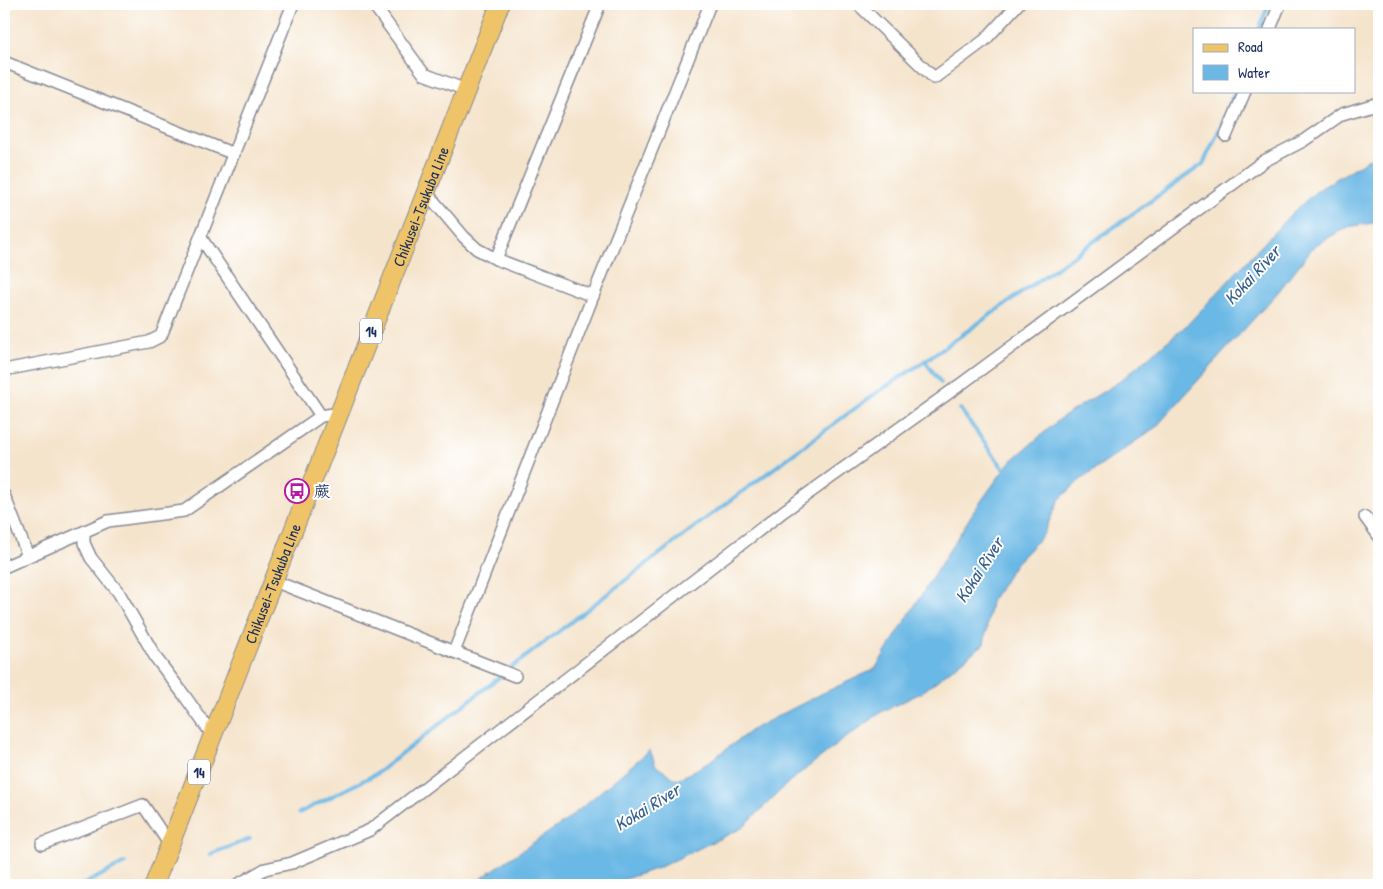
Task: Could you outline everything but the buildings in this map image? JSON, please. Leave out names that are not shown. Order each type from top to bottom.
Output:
[{"type":"main road","name":"Chikusei-Tsukuba Line","points":[[154,885],[500,4]]},
{"type":"street","points":[[4,370],[149,342],[161,336],[293,4]]},
{"type":"street","points":[[374,4],[424,74],[466,90]]},
{"type":"street","points":[[496,259],[600,4]]},
{"type":"street","points":[[454,652],[593,296],[710,4]]},
{"type":"street","points":[[858,4],[934,78],[985,40],[1018,4]]},
{"type":"street","points":[[1270,28],[1280,4]]},
{"type":"street","points":[[4,62],[234,154]]},
{"type":"street","points":[[1226,136],[1245,92]]},
{"type":"street","points":[[237,885],[265,869],[292,863],[370,830],[784,512],[1264,161],[1302,141],[1342,114],[1379,103]]},
{"type":"street","points":[[426,192],[464,237],[477,249],[496,259],[593,296]]},
{"type":"street","points":[[201,238],[320,416]]},
{"type":"street","points":[[4,567],[108,520],[184,511],[320,416],[339,413]]},
{"type":"street","points":[[4,496],[28,556]]},
{"type":"street","points":[[1365,517],[1379,536]]},
{"type":"street","points":[[84,532],[84,543],[91,558],[119,593],[156,658],[213,736]]},
{"type":"street","points":[[274,581],[508,674]]},
{"type":"street","points":[[42,844],[143,805],[170,845]]},
{"type":"water","name":"Kokai River","points":[[1379,153],[1379,222],[1347,227],[1314,246],[1278,292],[1156,427],[1079,481],[1059,500],[1043,535],[1015,564],[991,602],[984,644],[921,693],[883,711],[839,743],[790,781],[742,828],[658,868],[607,885],[473,885],[567,820],[650,750],[656,766],[677,780],[706,764],[753,729],[875,669],[974,511],[1008,464],[1061,418],[1120,381],[1188,324],[1293,212],[1318,190]]},
{"type":"waterway","points":[[1259,28],[1269,4]]},
{"type":"waterway","points":[[299,813],[376,774],[696,526],[869,398],[925,361],[1203,164],[1235,92]]},
{"type":"waterway","points":[[925,361],[941,383]]},
{"type":"waterway","points":[[960,409],[1006,472]]},
{"type":"waterway","points":[[210,854],[250,839]]},
{"type":"waterway","points":[[82,885],[125,863]]},
{"type":"place","name":"蕨","points":[[297,491]]}]
